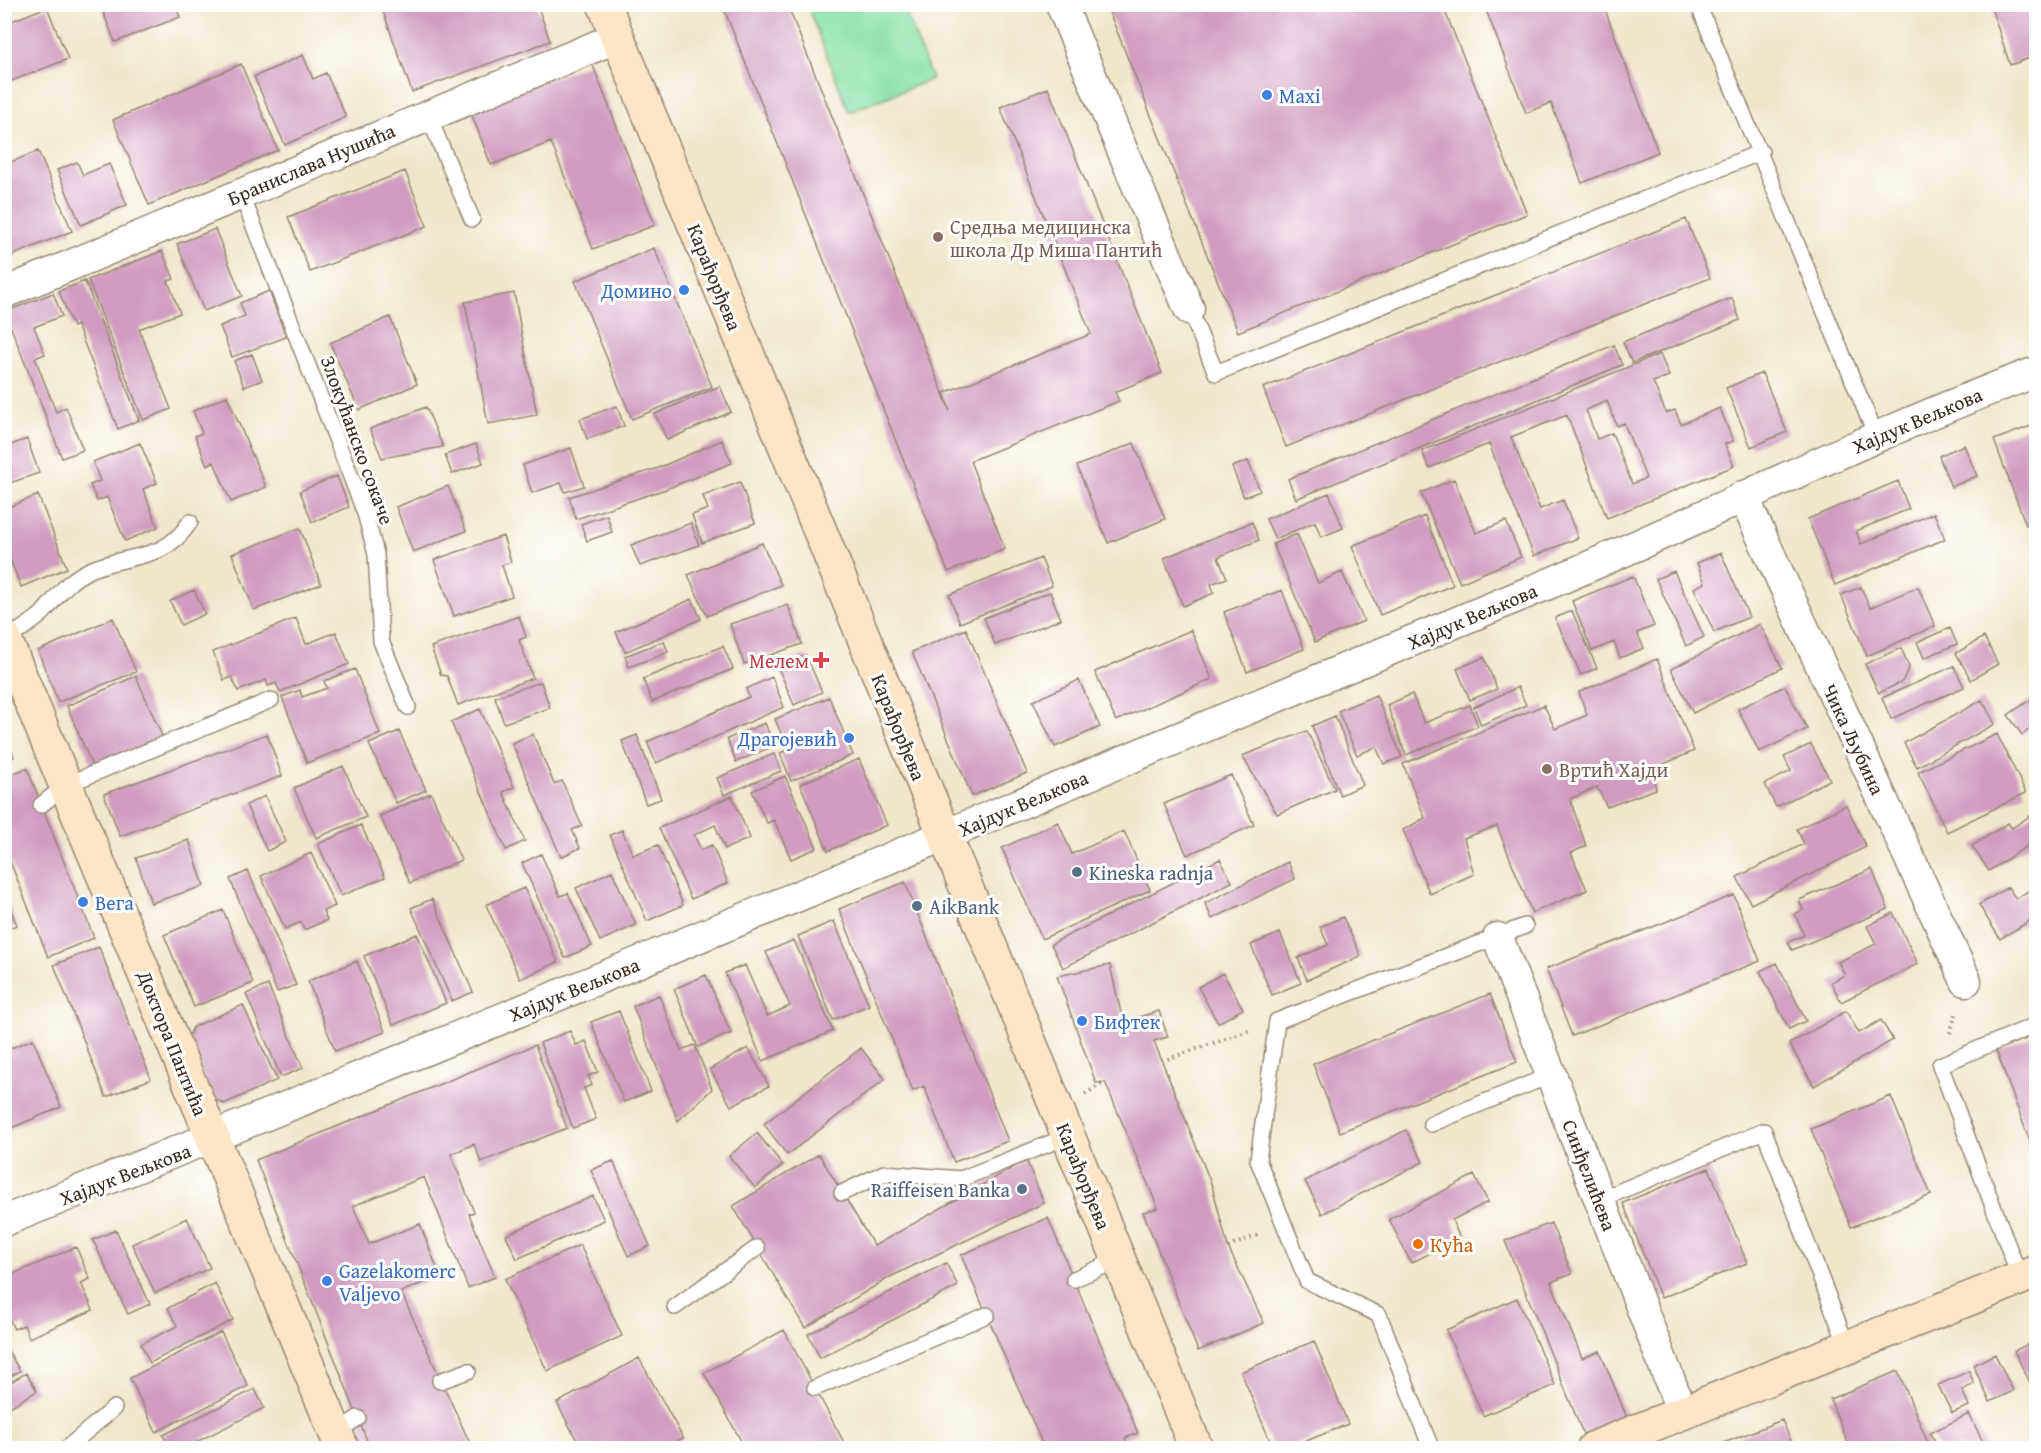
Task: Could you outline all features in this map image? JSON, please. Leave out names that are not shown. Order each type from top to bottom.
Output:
[{"type":"street","name":"Карађорђева","points":[[604,4],[943,837],[1196,1449]]},
{"type":"street","points":[[1061,4],[1189,309]]},
{"type":"street","name":"Бранислава Нушића","points":[[4,293],[618,37]]},
{"type":"street","name":"Хајдук Вељкова","points":[[4,1221],[213,1139],[943,837],[1536,589],[1876,436],[2037,372]]},
{"type":"street","name":"Чика Љубина","points":[[1743,496],[1966,981]]},
{"type":"street","name":"Доктора Пантића","points":[[5,638],[54,795],[213,1139],[345,1433]]},
{"type":"street","name":"Синђелићева","points":[[1498,939],[1682,1412]]},
{"type":"street","points":[[1594,1449],[1641,1439],[1682,1412],[2028,1275]]},
{"type":"lane","points":[[1698,4],[1761,152],[1876,436]]},
{"type":"lane","points":[[428,115],[472,219]]},
{"type":"lane","points":[[1189,309],[1216,374],[1761,152]]},
{"type":"lane","name":"Злокућанско сокаче","points":[[241,193],[365,513],[376,554],[381,641],[408,707]]},
{"type":"lane","points":[[5,638],[42,614],[56,594],[74,578],[93,569],[151,553],[173,543],[190,522]]},
{"type":"lane","points":[[54,795],[272,700]]},
{"type":"lane","points":[[1431,1449],[1379,1315],[1307,1281],[1258,1160],[1277,1021],[1498,939],[1525,926]]},
{"type":"lane","points":[[2028,1275],[1940,1065],[2037,1025]]},
{"type":"lane","points":[[1431,1124],[1551,1075]]},
{"type":"lane","points":[[1599,1200],[1764,1131],[1847,1346]]},
{"type":"lane","points":[[842,1192],[884,1173],[961,1179],[1068,1136]]},
{"type":"lane","points":[[675,1307],[757,1248]]},
{"type":"lane","points":[[1074,1279],[1118,1260]]},
{"type":"lane","points":[[815,1388],[987,1315]]},
{"type":"lane","points":[[440,1381],[468,1371]]},
{"type":"lane","points":[[67,1449],[114,1408]]},
{"type":"path","points":[[1940,1065],[1966,981]]},
{"type":"path","points":[[1162,1061],[1277,1021]]},
{"type":"path","points":[[1228,1247],[1284,1225]]},
{"type":"green space","points":[[807,5],[903,5],[932,79],[849,112]]},
{"type":"building","points":[[100,4],[175,4],[180,17],[115,42]]},
{"type":"building","points":[[399,4],[537,4],[550,41],[412,92],[383,11]]},
{"type":"building","points":[[722,4],[787,4],[950,411],[944,393],[1091,334],[1000,107],[1048,88],[1162,373],[1115,392],[1119,401],[970,461],[1005,549],[948,572]]},
{"type":"building","points":[[1106,4],[1442,4],[1527,214],[1238,332]]},
{"type":"building","points":[[1500,4],[1603,4],[1658,152],[1582,183],[1551,103],[1526,113],[1486,10]]},
{"type":"building","points":[[1990,4],[2036,4],[2036,56],[2010,65]]},
{"type":"building","points":[[47,7],[68,59],[4,84],[4,24]]},
{"type":"building","points":[[303,55],[313,79],[326,73],[346,117],[285,145],[254,77]]},
{"type":"building","points":[[592,63],[655,225],[593,249],[551,142],[491,165],[470,110]]},
{"type":"building","points":[[241,64],[278,150],[149,205],[113,120]]},
{"type":"building","points":[[38,151],[72,231],[4,259],[4,165]]},
{"type":"building","points":[[77,162],[83,175],[109,164],[127,205],[81,225],[57,170]]},
{"type":"building","points":[[405,171],[427,226],[310,272],[288,217]]},
{"type":"building","points":[[1686,219],[1710,278],[1286,447],[1263,388]]},
{"type":"building","points":[[215,229],[242,296],[204,311],[177,244]]},
{"type":"building","points":[[654,248],[712,387],[632,419],[575,281]]},
{"type":"building","points":[[162,251],[174,279],[168,281],[180,313],[139,329],[171,409],[143,420],[88,280]]},
{"type":"building","points":[[85,281],[139,420],[118,429],[77,325],[73,327],[59,291]]},
{"type":"building","points":[[269,291],[286,337],[232,357],[220,326],[245,316],[240,303]]},
{"type":"building","points":[[53,293],[62,316],[34,327],[45,354],[35,358],[56,412],[66,407],[83,450],[62,458],[5,312]]},
{"type":"building","points":[[514,293],[537,415],[488,424],[465,302]]},
{"type":"building","points":[[1732,298],[1740,320],[1632,363],[1623,342]]},
{"type":"building","points":[[390,317],[417,384],[359,410],[330,343]]},
{"type":"building","points":[[1614,345],[1622,365],[1296,499],[1288,479]]},
{"type":"building","points":[[252,354],[262,380],[244,387],[234,361]]},
{"type":"building","points":[[1660,354],[1669,376],[1653,382],[1666,413],[1675,410],[1681,424],[1720,408],[1733,441],[1725,444],[1734,466],[1607,518],[1567,415],[1511,437],[1540,509],[1563,500],[1578,538],[1534,556],[1489,444],[1429,468],[1422,451]],"holes":[[[1607,401],[1617,426],[1624,423],[1646,478],[1632,484],[1612,433],[1597,439],[1586,410]]]},
{"type":"building","points":[[1762,373],[1787,432],[1751,447],[1726,388]]},
{"type":"building","points":[[720,386],[731,412],[667,440],[655,414]]},
{"type":"building","points":[[227,396],[266,487],[231,502],[214,462],[207,465],[195,436],[202,433],[193,411]]},
{"type":"building","points":[[617,406],[624,426],[587,439],[580,419]]},
{"type":"building","points":[[426,407],[443,447],[382,458],[370,429]]},
{"type":"building","points":[[2036,424],[2036,521],[2026,525],[1994,440]]},
{"type":"building","points":[[4,437],[8,446],[27,439],[39,473],[4,485]]},
{"type":"building","points":[[722,440],[732,463],[666,489],[576,519],[569,497],[658,468]]},
{"type":"building","points":[[140,443],[157,483],[143,489],[158,527],[125,541],[107,497],[97,501],[90,485],[100,481],[93,462]]},
{"type":"building","points":[[1134,443],[1165,519],[1108,543],[1077,466]]},
{"type":"building","points":[[476,444],[483,463],[452,474],[445,455]]},
{"type":"building","points":[[1964,445],[1977,476],[1951,487],[1939,456]]},
{"type":"building","points":[[571,448],[584,486],[565,492],[561,483],[532,493],[523,465]]},
{"type":"building","points":[[1248,461],[1260,491],[1244,497],[1232,467]]},
{"type":"building","points":[[337,476],[349,507],[312,522],[300,491]]},
{"type":"building","points":[[1454,479],[1476,533],[1506,521],[1521,557],[1460,583],[1421,493]]},
{"type":"building","points":[[1898,481],[1909,509],[1856,531],[1861,544],[1934,513],[1945,539],[1835,585],[1808,519]]},
{"type":"building","points":[[740,482],[755,523],[702,543],[692,515],[708,509],[703,496]]},
{"type":"building","points":[[448,486],[466,531],[413,552],[396,507]]},
{"type":"building","points":[[1329,493],[1343,528],[1321,537],[1315,522],[1275,539],[1266,519]]},
{"type":"building","points":[[38,495],[67,568],[21,587],[4,544],[4,509]]},
{"type":"building","points":[[607,515],[612,532],[587,541],[581,524]]},
{"type":"building","points":[[1425,516],[1453,585],[1380,615],[1352,546]]},
{"type":"building","points":[[1252,522],[1259,540],[1218,557],[1227,578],[1211,584],[1214,593],[1183,606],[1164,558]]},
{"type":"building","points":[[691,523],[699,545],[640,566],[631,545]]},
{"type":"building","points":[[300,528],[321,584],[254,610],[232,554]]},
{"type":"building","points":[[1297,534],[1318,583],[1342,572],[1364,621],[1315,642],[1273,544]]},
{"type":"building","points":[[503,536],[511,562],[502,565],[512,596],[454,616],[434,560]]},
{"type":"building","points":[[762,543],[781,585],[707,616],[688,575]]},
{"type":"building","points":[[1721,553],[1749,617],[1714,632],[1694,588],[1705,583],[1697,563]]},
{"type":"building","points":[[1041,558],[1052,586],[960,623],[949,595]]},
{"type":"building","points":[[1674,571],[1704,637],[1686,646],[1656,579]]},
{"type":"building","points":[[1633,576],[1654,626],[1637,633],[1644,648],[1620,658],[1614,642],[1592,651],[1572,601]]},
{"type":"building","points":[[1861,587],[1870,608],[1918,587],[1935,626],[1867,656],[1841,595]]},
{"type":"building","points":[[194,590],[205,614],[181,625],[170,601]]},
{"type":"building","points":[[1282,590],[1304,649],[1247,672],[1224,612]]},
{"type":"building","points":[[1050,592],[1061,619],[995,645],[984,618]]},
{"type":"building","points":[[692,599],[701,619],[625,652],[616,632]]},
{"type":"building","points":[[788,605],[802,644],[744,664],[730,624]]},
{"type":"building","points":[[1572,611],[1597,668],[1581,675],[1555,618]]},
{"type":"building","points":[[519,616],[526,637],[519,640],[533,678],[458,705],[447,676],[441,675],[431,647]]},
{"type":"building","points":[[113,618],[136,672],[58,702],[38,651]]},
{"type":"building","points":[[296,618],[306,644],[336,632],[349,664],[280,692],[276,683],[268,686],[266,680],[238,691],[232,677],[224,680],[213,652]]},
{"type":"building","points":[[1760,624],[1782,668],[1693,713],[1671,669]]},
{"type":"building","points":[[1950,628],[1957,644],[1924,658],[1917,642]]},
{"type":"building","points":[[966,629],[1027,773],[972,796],[912,652]]},
{"type":"building","points":[[1191,630],[1212,679],[1116,721],[1095,672]]},
{"type":"building","points":[[1984,637],[1998,664],[1971,680],[1956,653]]},
{"type":"building","points":[[664,641],[668,652],[629,667],[625,656]]},
{"type":"building","points":[[723,646],[733,669],[652,702],[643,679]]},
{"type":"building","points":[[1901,648],[1909,667],[1902,682],[1879,693],[1865,664]]},
{"type":"building","points":[[806,655],[822,692],[794,705],[778,667]]},
{"type":"building","points":[[1484,657],[1497,689],[1470,700],[1457,669]]},
{"type":"building","points":[[1657,659],[1694,751],[1652,769],[1656,789],[1607,807],[1597,787],[1570,799],[1586,846],[1571,853],[1587,890],[1532,913],[1497,826],[1464,838],[1474,874],[1430,894],[1403,830],[1425,818],[1403,764],[1544,705],[1555,729],[1587,715],[1579,692]]},
{"type":"building","points":[[1954,666],[1964,687],[1891,719],[1882,698]]},
{"type":"building","points":[[355,669],[380,734],[307,763],[282,697],[300,690],[302,697],[327,688],[324,681]]},
{"type":"building","points":[[136,676],[163,738],[93,768],[67,706]]},
{"type":"building","points":[[772,677],[784,707],[656,763],[647,742],[749,697],[746,689]]},
{"type":"building","points":[[1079,680],[1100,727],[1055,747],[1033,701]]},
{"type":"building","points":[[541,682],[550,708],[504,723],[495,697]]},
{"type":"building","points":[[1785,686],[1807,729],[1759,752],[1738,709]]},
{"type":"building","points":[[1518,687],[1526,705],[1481,725],[1474,707]]},
{"type":"building","points":[[1412,694],[1424,723],[1470,705],[1478,726],[1406,755],[1387,705]]},
{"type":"building","points":[[1376,695],[1402,757],[1384,764],[1376,747],[1357,755],[1338,711]]},
{"type":"building","points":[[2036,696],[2036,724],[2022,735],[2008,715]]},
{"type":"building","points":[[829,697],[853,755],[791,781],[780,753],[788,750],[775,719]]},
{"type":"building","points":[[1982,700],[1995,724],[1917,767],[1904,743]]},
{"type":"building","points":[[480,709],[514,787],[503,792],[525,841],[506,850],[451,722]]},
{"type":"building","points":[[1335,716],[1363,785],[1340,795],[1312,726]]},
{"type":"building","points":[[765,723],[774,746],[736,762],[727,739]]},
{"type":"building","points":[[399,731],[426,790],[396,803],[369,744]]},
{"type":"building","points":[[1307,731],[1335,789],[1277,814],[1242,756]]},
{"type":"building","points":[[4,734],[14,757],[4,761]]},
{"type":"building","points":[[267,734],[282,776],[120,836],[104,794]]},
{"type":"building","points":[[533,734],[554,784],[562,781],[582,826],[572,830],[580,848],[561,857],[512,743]]},
{"type":"building","points":[[1997,734],[2026,793],[1947,832],[1918,772]]},
{"type":"building","points":[[637,735],[661,799],[646,804],[622,741]]},
{"type":"building","points":[[1811,744],[1830,780],[1776,807],[1765,784],[1791,771],[1784,757]]},
{"type":"building","points":[[774,754],[781,771],[724,795],[717,778]]},
{"type":"building","points":[[859,759],[887,825],[828,851],[800,784]]},
{"type":"building","points":[[343,766],[366,817],[316,838],[294,788]]},
{"type":"building","points":[[27,768],[94,938],[48,957],[4,846],[4,777]]},
{"type":"building","points":[[1231,775],[1254,825],[1187,855],[1164,804]]},
{"type":"building","points":[[785,776],[817,848],[791,859],[774,820],[767,823],[752,791]]},
{"type":"building","points":[[431,793],[461,860],[410,883],[380,816]]},
{"type":"building","points":[[265,796],[286,842],[267,851],[246,805]]},
{"type":"building","points":[[732,796],[750,838],[725,849],[715,825],[694,835],[701,850],[712,845],[728,883],[691,899],[659,828]]},
{"type":"building","points":[[1846,805],[1866,847],[1751,904],[1737,877],[1804,844],[1797,829]]},
{"type":"building","points":[[2036,812],[2036,840],[1989,871],[1972,846],[2008,823],[2012,828]]},
{"type":"building","name":"Kineska radnja","points":[[1058,822],[1072,854],[1124,831],[1150,890],[1042,939],[1002,848]]},
{"type":"building","points":[[361,825],[385,877],[341,896],[318,844]]},
{"type":"building","points":[[622,830],[633,855],[658,845],[683,905],[647,921],[610,835]]},
{"type":"building","points":[[189,840],[204,886],[151,903],[136,858]]},
{"type":"building","points":[[311,853],[335,906],[323,911],[327,920],[304,930],[301,922],[285,929],[261,876]]},
{"type":"building","points":[[541,854],[560,896],[568,893],[592,946],[565,958],[522,863]]},
{"type":"building","points":[[1220,859],[1232,882],[1063,968],[1051,944]]},
{"type":"building","points":[[1288,862],[1295,879],[1212,919],[1205,903]]},
{"type":"building","points":[[1872,869],[1888,909],[1792,950],[1788,942],[1804,935],[1795,914],[1803,910],[1799,900]]},
{"type":"building","points":[[248,871],[296,985],[277,992],[230,879]]},
{"type":"building","points":[[612,871],[636,925],[600,941],[576,888]]},
{"type":"building","points":[[905,882],[1008,1141],[954,1162],[924,1086],[913,1091],[839,909]]},
{"type":"building","points":[[2036,886],[2036,917],[2000,939],[1979,905],[2008,887],[2016,899]]},
{"type":"building","points":[[524,888],[558,962],[520,979],[486,905]]},
{"type":"building","points":[[4,894],[17,925],[4,930]]},
{"type":"building","points":[[1734,895],[1760,961],[1572,1036],[1546,969]]},
{"type":"building","points":[[432,899],[473,992],[452,1001],[411,908]]},
{"type":"building","points":[[223,910],[253,983],[194,1007],[164,935]]},
{"type":"building","points":[[1893,913],[1918,964],[1841,1002],[1831,982],[1845,975],[1838,962],[1876,944],[1867,926]]},
{"type":"building","points":[[1343,917],[1361,956],[1307,980],[1298,958],[1328,945],[1320,927]]},
{"type":"building","points":[[834,921],[869,1005],[833,1020],[798,936]]},
{"type":"building","points":[[1280,933],[1301,983],[1272,995],[1251,945]]},
{"type":"building","points":[[417,934],[446,1003],[393,1025],[364,956]]},
{"type":"building","points":[[794,940],[833,1031],[763,1061],[725,973],[745,965],[767,1016],[790,1006],[766,952]]},
{"type":"building","points":[[99,947],[151,1079],[106,1097],[54,965]]},
{"type":"building","points":[[357,961],[385,1032],[335,1051],[308,981]]},
{"type":"building","points":[[1777,963],[1806,1021],[1789,1029],[1760,971]]},
{"type":"building","points":[[1110,965],[1123,1022],[1159,1011],[1168,1037],[1154,1041],[1212,1186],[1228,1247],[1264,1323],[1198,1351],[1143,1212],[1158,1208],[1105,1082],[1096,1083],[1057,976]]},
{"type":"building","points":[[1223,973],[1243,1009],[1218,1023],[1198,987]]},
{"type":"building","points":[[706,975],[731,1033],[698,1047],[674,989]]},
{"type":"building","points":[[268,985],[303,1068],[281,1077],[246,994]]},
{"type":"building","points":[[1490,994],[1517,1062],[1340,1132],[1313,1064]]},
{"type":"building","points":[[659,995],[681,1050],[695,1045],[712,1089],[678,1121],[633,1006]]},
{"type":"building","points":[[243,1005],[277,1080],[224,1104],[212,1097],[188,1038],[193,1027]]},
{"type":"building","points":[[619,1011],[651,1091],[624,1102],[591,1022]]},
{"type":"building","points":[[1846,1011],[1859,1033],[1881,1020],[1893,1040],[1814,1086],[1789,1044]]},
{"type":"building","points":[[570,1031],[576,1045],[586,1041],[598,1072],[588,1076],[592,1085],[584,1088],[596,1119],[573,1128],[540,1043]]},
{"type":"building","points":[[2036,1035],[2036,1158],[1996,1050]]},
{"type":"building","points":[[33,1039],[61,1107],[4,1131],[4,1051]]},
{"type":"building","points":[[535,1045],[567,1128],[481,1162],[474,1144],[451,1154],[474,1212],[469,1214],[495,1277],[468,1288],[424,1177],[353,1206],[369,1244],[420,1224],[440,1276],[401,1292],[472,1448],[370,1448],[256,1160]]},
{"type":"building","points":[[748,1048],[769,1086],[731,1106],[710,1069]]},
{"type":"building","points":[[861,1048],[885,1079],[787,1155],[764,1124]]},
{"type":"building","points":[[1891,1096],[1931,1195],[1851,1227],[1811,1129]]},
{"type":"building","points":[[1406,1130],[1423,1162],[1322,1214],[1305,1181]]},
{"type":"building","points":[[757,1133],[783,1165],[755,1188],[729,1156]]},
{"type":"building","points":[[819,1154],[874,1246],[1026,1160],[1044,1203],[892,1276],[805,1328],[733,1206]]},
{"type":"building","points":[[613,1161],[650,1246],[628,1256],[591,1170]]},
{"type":"building","points":[[1709,1168],[1747,1263],[1661,1298],[1623,1203]]},
{"type":"building","points":[[1474,1175],[1488,1202],[1452,1220],[1460,1238],[1411,1263],[1389,1219]]},
{"type":"building","points":[[593,1196],[604,1220],[517,1259],[506,1235]]},
{"type":"building","points":[[187,1218],[210,1268],[155,1293],[132,1244]]},
{"type":"building","points":[[1048,1218],[1138,1433],[1125,1438],[1129,1448],[1044,1448],[961,1255]]},
{"type":"building","points":[[1551,1223],[1572,1274],[1551,1282],[1582,1358],[1600,1351],[1627,1418],[1584,1436],[1505,1241]]},
{"type":"building","points":[[116,1230],[150,1304],[128,1314],[93,1240]]},
{"type":"building","points":[[580,1245],[622,1336],[547,1371],[505,1279]]},
{"type":"building","points":[[76,1247],[90,1279],[81,1283],[93,1310],[29,1338],[24,1325],[14,1329],[4,1309],[4,1278]]},
{"type":"building","points":[[946,1263],[958,1286],[820,1358],[808,1334]]},
{"type":"building","points":[[215,1283],[233,1320],[150,1363],[141,1344],[177,1326],[168,1308]]},
{"type":"building","points":[[1517,1298],[1555,1385],[1483,1416],[1446,1330]]},
{"type":"building","points":[[784,1330],[847,1448],[745,1448],[704,1373]]},
{"type":"building","points":[[221,1332],[248,1386],[156,1432],[130,1378]]},
{"type":"building","points":[[2036,1340],[2036,1394],[2014,1351]]},
{"type":"building","points":[[1314,1341],[1348,1424],[1289,1448],[1273,1448],[1241,1372]]},
{"type":"building","points":[[4,1344],[20,1371],[4,1380]]},
{"type":"building","points":[[1995,1354],[2013,1391],[1990,1402],[1973,1365]]},
{"type":"building","points":[[639,1358],[683,1438],[665,1448],[581,1448],[557,1403]]},
{"type":"building","points":[[1898,1371],[1930,1448],[1850,1448],[1830,1399]]},
{"type":"building","points":[[1969,1371],[1974,1384],[1962,1390],[1969,1406],[1952,1413],[1938,1385]]},
{"type":"building","points":[[26,1373],[37,1391],[8,1408],[4,1402],[4,1386]]},
{"type":"building","points":[[255,1389],[264,1408],[196,1442],[199,1448],[170,1448],[163,1435]]},
{"type":"building","points":[[1969,1414],[1986,1448],[1938,1448],[1930,1433]]},
{"type":"building","points":[[1782,1420],[1794,1448],[1711,1448]]},
{"type":"place","name":"Maxi","points":[[1267,95]]},
{"type":"place","name":"Средња медицинска школа Др Миша Пантић","points":[[938,237]]},
{"type":"place","name":"Домино","points":[[684,290]]},
{"type":"place","name":"Мелем","points":[[821,660]]},
{"type":"place","name":"Драгојевић","points":[[849,738]]},
{"type":"place","name":"Вртић Хајди","points":[[1547,769]]},
{"type":"place","name":"Kineska radnja","points":[[1077,872]]},
{"type":"place","name":"Вега","points":[[83,902]]},
{"type":"place","name":"AikBank","points":[[917,906]]},
{"type":"place","name":"Бифтек","points":[[1082,1021]]},
{"type":"place","name":"Raiffeisen Banka","points":[[1022,1189]]},
{"type":"place","name":"Кућа","points":[[1418,1244]]},
{"type":"place","name":"Gazelakomerc Valjevo","points":[[327,1281]]}]
